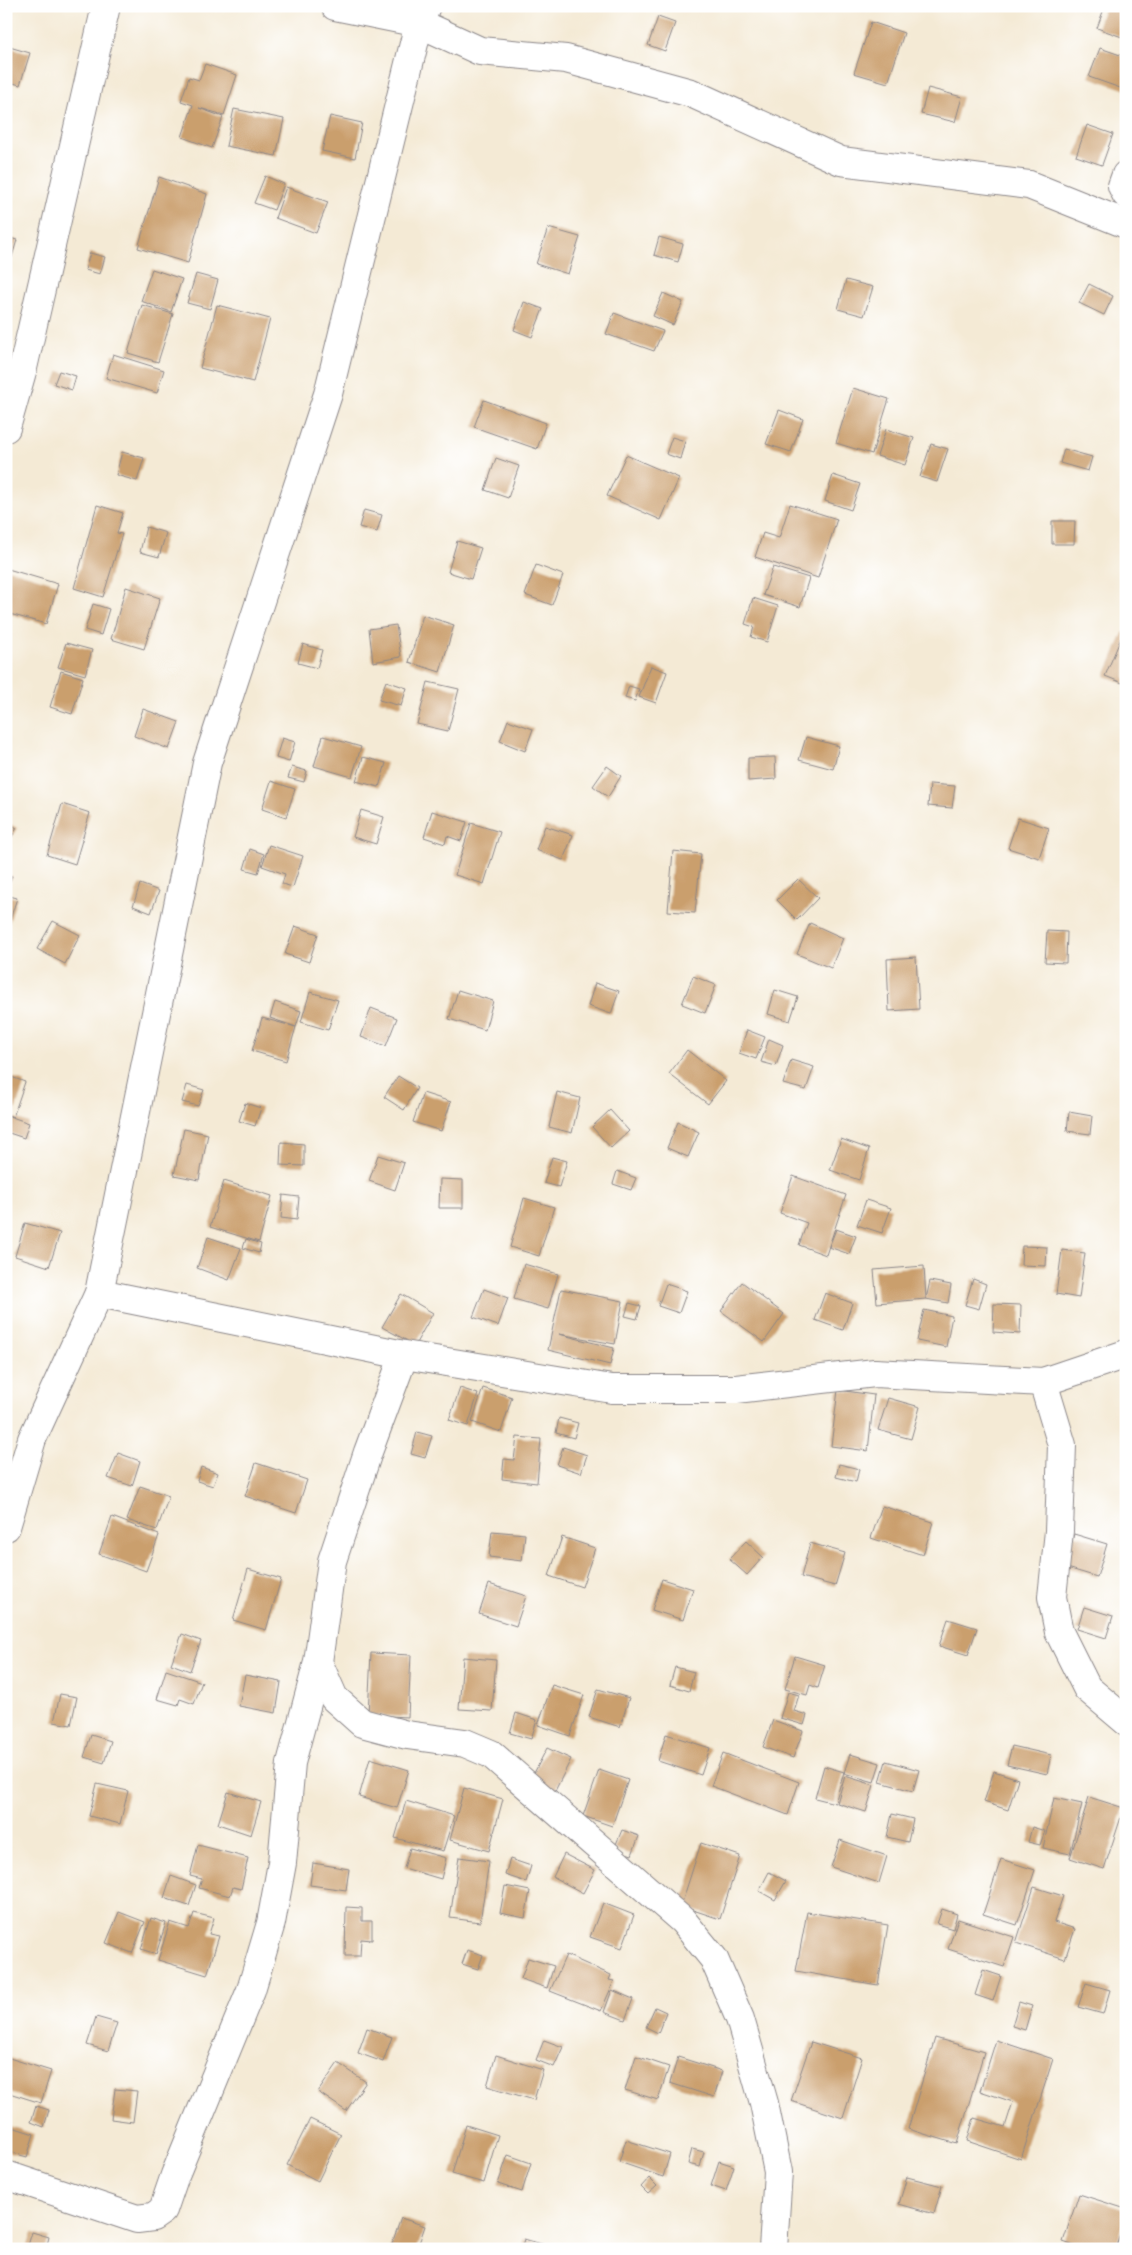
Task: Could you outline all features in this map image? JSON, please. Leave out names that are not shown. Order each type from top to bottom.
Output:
[{"type":"street","points":[[6,428],[25,358],[106,6]]},
{"type":"street","points":[[335,6],[422,15],[480,51],[566,59],[691,93],[841,161],[1029,185],[1126,224]]},
{"type":"street","points":[[6,1527],[32,1439],[99,1293],[208,763],[328,394],[422,15]]},
{"type":"street","points":[[1126,175],[1122,186],[1126,194]]},
{"type":"street","points":[[99,1293],[404,1355],[612,1388],[736,1389],[875,1373],[1043,1382],[1126,1354]]},
{"type":"street","points":[[6,2175],[137,2219],[152,2217],[163,2210],[251,1990],[271,1923],[282,1863],[290,1763],[318,1662],[332,1561],[368,1452],[404,1355]]},
{"type":"street","points":[[1043,1382],[1062,1445],[1058,1531],[1052,1596],[1059,1632],[1087,1688],[1126,1721]]},
{"type":"street","points":[[318,1662],[334,1698],[362,1723],[407,1735],[465,1743],[491,1754],[683,1921],[714,1959],[740,2019],[764,2103],[778,2172],[773,2249]]},
{"type":"building","points":[[1105,6],[1126,6],[1126,26],[1122,37],[1097,28]]},
{"type":"building","points":[[658,17],[675,23],[665,51],[648,45]]},
{"type":"building","points":[[871,22],[904,33],[888,83],[854,73]]},
{"type":"building","points":[[6,46],[30,53],[20,85],[6,81]]},
{"type":"building","points":[[1100,48],[1126,57],[1126,90],[1089,77]]},
{"type":"building","points":[[205,64],[237,75],[224,115],[199,108],[223,117],[212,148],[182,137],[193,105],[181,101],[189,77],[199,80]]},
{"type":"building","points":[[928,88],[962,97],[955,122],[921,114]]},
{"type":"building","points":[[234,109],[284,119],[276,156],[226,146]]},
{"type":"building","points":[[330,116],[362,123],[355,158],[322,151]]},
{"type":"building","points":[[1087,125],[1113,134],[1102,165],[1076,156]]},
{"type":"building","points":[[265,176],[284,184],[274,210],[254,203]]},
{"type":"building","points":[[159,177],[207,194],[188,263],[138,248]]},
{"type":"building","points":[[286,187],[328,202],[316,233],[275,218]]},
{"type":"building","points":[[548,228],[580,237],[568,274],[536,264]]},
{"type":"building","points":[[6,237],[17,240],[11,260],[6,258]]},
{"type":"building","points":[[659,237],[683,244],[678,262],[654,255]]},
{"type":"building","points":[[90,253],[105,257],[100,274],[85,270]]},
{"type":"building","points":[[152,269],[182,279],[171,312],[141,301]]},
{"type":"building","points":[[196,274],[218,280],[210,309],[187,303]]},
{"type":"building","points":[[846,280],[873,287],[864,316],[838,309]]},
{"type":"building","points":[[1089,284],[1113,296],[1104,315],[1079,303]]},
{"type":"building","points":[[663,293],[683,302],[673,325],[653,316]]},
{"type":"building","points":[[524,302],[543,309],[532,337],[514,330]]},
{"type":"building","points":[[142,305],[173,314],[158,362],[128,353]]},
{"type":"building","points":[[217,305],[270,319],[253,382],[200,368]]},
{"type":"building","points":[[614,313],[663,331],[654,351],[606,334]]},
{"type":"building","points":[[113,354],[164,370],[157,393],[106,378]]},
{"type":"building","points":[[59,371],[76,376],[72,390],[54,384]]},
{"type":"building","points":[[853,388],[889,399],[872,454],[836,443]]},
{"type":"building","points":[[484,400],[546,423],[537,449],[474,427]]},
{"type":"building","points":[[779,410],[803,419],[791,452],[766,444]]},
{"type":"building","points":[[886,429],[914,438],[905,465],[877,456]]},
{"type":"building","points":[[672,437],[685,441],[680,459],[666,454]]},
{"type":"building","points":[[931,444],[948,449],[937,482],[920,477]]},
{"type":"building","points":[[1064,449],[1092,457],[1088,471],[1060,463]]},
{"type":"building","points":[[122,452],[144,458],[137,481],[116,475]]},
{"type":"building","points":[[626,455],[679,478],[661,520],[607,496]]},
{"type":"building","points":[[496,458],[519,466],[508,498],[485,490]]},
{"type":"building","points":[[833,475],[860,484],[851,510],[825,501]]},
{"type":"building","points":[[790,504],[837,519],[818,578],[755,557],[763,533],[779,538]]},
{"type":"building","points":[[97,505],[123,513],[117,533],[122,534],[103,597],[74,588]]},
{"type":"building","points":[[364,510],[382,515],[377,532],[359,527]]},
{"type":"building","points":[[1052,521],[1075,521],[1074,544],[1052,544]]},
{"type":"building","points":[[146,527],[166,533],[159,557],[140,552]]},
{"type":"building","points":[[457,541],[481,548],[471,579],[448,572]]},
{"type":"building","points":[[536,565],[563,575],[552,605],[525,595]]},
{"type":"building","points":[[773,567],[809,578],[800,607],[763,595]]},
{"type":"building","points":[[8,569],[58,584],[46,624],[6,613]]},
{"type":"building","points":[[126,587],[160,598],[144,649],[111,639]]},
{"type":"building","points":[[753,598],[778,606],[767,642],[751,637],[754,627],[745,624]]},
{"type":"building","points":[[93,604],[109,609],[101,635],[85,630]]},
{"type":"building","points":[[423,615],[454,625],[440,672],[409,662]]},
{"type":"building","points":[[396,625],[401,657],[373,662],[369,629]]},
{"type":"building","points":[[1124,631],[1126,632],[1125,684],[1105,676]]},
{"type":"building","points":[[66,643],[92,650],[85,675],[58,667]]},
{"type":"building","points":[[303,644],[322,650],[317,668],[298,663]]},
{"type":"building","points":[[651,666],[667,672],[656,703],[639,697]]},
{"type":"building","points":[[61,671],[83,678],[72,714],[50,707]]},
{"type":"building","points":[[386,681],[407,688],[401,706],[379,700]]},
{"type":"building","points":[[428,682],[459,689],[448,731],[417,724]]},
{"type":"building","points":[[629,686],[639,689],[635,701],[625,698]]},
{"type":"building","points":[[143,709],[179,722],[169,749],[134,736]]},
{"type":"building","points":[[508,720],[533,729],[525,751],[500,741]]},
{"type":"building","points":[[323,736],[361,747],[352,777],[314,766]]},
{"type":"building","points":[[806,737],[839,746],[833,769],[799,760]]},
{"type":"building","points":[[282,738],[295,742],[289,762],[276,758]]},
{"type":"building","points":[[363,757],[386,763],[379,787],[356,781]]},
{"type":"building","points":[[775,757],[776,779],[748,781],[748,758]]},
{"type":"building","points":[[607,766],[621,776],[608,797],[593,786]]},
{"type":"building","points":[[292,767],[307,771],[304,782],[288,778]]},
{"type":"building","points":[[271,781],[295,789],[286,817],[262,809]]},
{"type":"building","points":[[930,784],[955,786],[952,808],[928,806]]},
{"type":"building","points":[[62,804],[90,813],[75,864],[47,855]]},
{"type":"building","points":[[361,810],[384,817],[376,844],[353,837]]},
{"type":"building","points":[[432,811],[467,822],[461,841],[447,836],[445,844],[424,837]]},
{"type":"building","points":[[1018,818],[1049,828],[1039,858],[1008,848]]},
{"type":"building","points":[[6,822],[17,828],[6,846]]},
{"type":"building","points":[[471,823],[500,832],[484,884],[455,875]]},
{"type":"building","points":[[545,826],[573,835],[563,860],[536,850]]},
{"type":"building","points":[[269,845],[303,856],[293,887],[282,884],[285,874],[262,866]]},
{"type":"building","points":[[250,849],[264,854],[258,873],[244,869]]},
{"type":"building","points":[[673,851],[701,854],[695,913],[668,911]]},
{"type":"building","points":[[6,874],[12,876],[6,891]]},
{"type":"building","points":[[798,879],[818,898],[797,920],[777,900]]},
{"type":"building","points":[[140,884],[159,891],[151,913],[133,906]]},
{"type":"building","points":[[6,895],[17,898],[7,929],[6,929]]},
{"type":"building","points":[[53,921],[80,935],[65,964],[37,949]]},
{"type":"building","points":[[810,923],[843,938],[831,968],[797,954]]},
{"type":"building","points":[[295,926],[318,934],[309,962],[285,954]]},
{"type":"building","points":[[1047,931],[1067,932],[1066,963],[1045,962]]},
{"type":"building","points":[[916,957],[919,1009],[889,1011],[887,959]]},
{"type":"building","points":[[693,976],[716,985],[705,1013],[682,1004]]},
{"type":"building","points":[[595,983],[619,991],[611,1014],[588,1006]]},
{"type":"building","points":[[458,990],[493,1001],[485,1030],[449,1019]]},
{"type":"building","points":[[775,990],[798,997],[790,1021],[768,1014]]},
{"type":"building","points":[[310,992],[338,1000],[328,1030],[301,1022]]},
{"type":"building","points":[[275,1002],[301,1011],[296,1027],[270,1018]]},
{"type":"building","points":[[371,1008],[397,1018],[386,1046],[361,1037]]},
{"type":"building","points":[[262,1018],[296,1027],[286,1061],[252,1051]]},
{"type":"building","points":[[747,1030],[765,1037],[756,1059],[739,1053]]},
{"type":"building","points":[[769,1039],[783,1045],[776,1066],[761,1062]]},
{"type":"building","points":[[687,1050],[726,1081],[708,1104],[669,1074]]},
{"type":"building","points":[[791,1060],[814,1067],[806,1090],[783,1084]]},
{"type":"building","points":[[6,1075],[25,1082],[13,1117],[6,1114]]},
{"type":"building","points":[[398,1076],[417,1088],[404,1110],[384,1097]]},
{"type":"building","points":[[187,1085],[204,1090],[198,1106],[182,1102]]},
{"type":"building","points":[[557,1092],[580,1098],[572,1133],[549,1127]]},
{"type":"building","points":[[423,1093],[451,1102],[441,1131],[413,1122]]},
{"type":"building","points":[[245,1103],[261,1108],[255,1126],[239,1121]]},
{"type":"building","points":[[610,1110],[629,1131],[611,1148],[592,1127]]},
{"type":"building","points":[[1069,1112],[1092,1116],[1090,1134],[1067,1131]]},
{"type":"building","points":[[6,1115],[29,1123],[24,1138],[6,1132]]},
{"type":"building","points":[[678,1122],[699,1132],[688,1157],[667,1148]]},
{"type":"building","points":[[184,1129],[208,1134],[199,1180],[174,1175]]},
{"type":"building","points":[[841,1139],[869,1149],[859,1180],[830,1170]]},
{"type":"building","points":[[281,1142],[304,1144],[304,1166],[280,1165]]},
{"type":"building","points":[[378,1155],[404,1163],[395,1190],[369,1181]]},
{"type":"building","points":[[552,1157],[567,1161],[559,1187],[544,1183]]},
{"type":"building","points":[[617,1171],[636,1178],[631,1190],[613,1184]]},
{"type":"building","points":[[793,1176],[846,1195],[826,1255],[799,1245],[807,1223],[780,1213]]},
{"type":"building","points":[[440,1179],[463,1180],[463,1208],[439,1208]]},
{"type":"building","points":[[224,1181],[272,1196],[259,1242],[210,1227]]},
{"type":"building","points":[[283,1195],[299,1197],[297,1220],[281,1218]]},
{"type":"building","points":[[524,1198],[554,1207],[539,1256],[510,1247]]},
{"type":"building","points":[[866,1200],[891,1208],[882,1233],[857,1225]]},
{"type":"building","points":[[25,1223],[60,1233],[49,1267],[15,1256]]},
{"type":"building","points":[[836,1229],[856,1236],[849,1254],[829,1247]]},
{"type":"building","points":[[208,1237],[241,1248],[229,1280],[197,1268]]},
{"type":"building","points":[[246,1239],[261,1244],[259,1253],[243,1248]]},
{"type":"building","points":[[1022,1246],[1047,1247],[1046,1266],[1021,1265]]},
{"type":"building","points":[[1062,1250],[1085,1253],[1079,1298],[1056,1294]]},
{"type":"building","points":[[524,1264],[558,1274],[548,1309],[514,1299]]},
{"type":"building","points":[[924,1266],[926,1299],[877,1303],[874,1270]]},
{"type":"building","points":[[973,1279],[986,1284],[979,1309],[965,1305]]},
{"type":"building","points":[[930,1281],[951,1285],[948,1303],[926,1299]]},
{"type":"building","points":[[742,1282],[784,1314],[764,1342],[721,1311]]},
{"type":"building","points":[[666,1284],[687,1291],[679,1313],[658,1306]]},
{"type":"building","points":[[484,1289],[508,1298],[498,1326],[473,1317]]},
{"type":"building","points":[[561,1289],[623,1301],[615,1344],[559,1334],[614,1348],[610,1365],[548,1350]]},
{"type":"building","points":[[825,1293],[852,1303],[843,1330],[815,1320]]},
{"type":"building","points":[[401,1294],[433,1313],[415,1345],[382,1327]]},
{"type":"building","points":[[629,1303],[641,1306],[637,1319],[625,1316]]},
{"type":"building","points":[[994,1304],[1021,1305],[1020,1334],[993,1332]]},
{"type":"building","points":[[924,1310],[952,1316],[946,1347],[917,1341]]},
{"type":"building","points":[[460,1388],[478,1394],[468,1426],[449,1420]]},
{"type":"building","points":[[483,1388],[512,1397],[501,1432],[472,1422]]},
{"type":"building","points":[[838,1390],[874,1395],[868,1451],[831,1446]]},
{"type":"building","points":[[888,1398],[920,1407],[911,1439],[878,1430]]},
{"type":"building","points":[[559,1418],[578,1423],[574,1438],[556,1433]]},
{"type":"building","points":[[417,1432],[432,1436],[425,1458],[411,1454]]},
{"type":"building","points":[[517,1437],[541,1439],[537,1483],[502,1479],[504,1459],[514,1460]]},
{"type":"building","points":[[563,1447],[587,1455],[581,1473],[557,1465]]},
{"type":"building","points":[[118,1453],[140,1461],[132,1486],[108,1478]]},
{"type":"building","points":[[256,1463],[307,1480],[296,1513],[245,1496]]},
{"type":"building","points":[[839,1464],[859,1469],[856,1482],[836,1477]]},
{"type":"building","points":[[201,1467],[218,1473],[213,1486],[197,1481]]},
{"type":"building","points":[[140,1486],[169,1496],[157,1530],[127,1520]]},
{"type":"building","points":[[882,1506],[933,1522],[923,1555],[871,1538]]},
{"type":"building","points":[[112,1517],[159,1535],[146,1571],[99,1554]]},
{"type":"building","points":[[492,1531],[525,1534],[522,1561],[489,1557]]},
{"type":"building","points":[[1074,1534],[1107,1544],[1097,1577],[1064,1567]]},
{"type":"building","points":[[562,1537],[595,1548],[582,1587],[549,1576]]},
{"type":"building","points":[[746,1541],[763,1557],[747,1575],[729,1559]]},
{"type":"building","points":[[810,1543],[845,1553],[835,1586],[801,1577]]},
{"type":"building","points":[[248,1569],[281,1579],[266,1630],[233,1620]]},
{"type":"building","points":[[662,1579],[693,1589],[683,1620],[652,1610]]},
{"type":"building","points":[[489,1584],[526,1596],[516,1626],[479,1614]]},
{"type":"building","points":[[1084,1607],[1113,1616],[1106,1638],[1077,1629]]},
{"type":"building","points":[[948,1619],[977,1628],[968,1655],[939,1646]]},
{"type":"building","points":[[182,1634],[201,1641],[190,1671],[171,1664]]},
{"type":"building","points":[[371,1653],[411,1655],[408,1717],[368,1715]]},
{"type":"building","points":[[795,1656],[825,1665],[818,1688],[810,1685],[807,1695],[785,1689]]},
{"type":"building","points":[[463,1657],[496,1660],[492,1711],[459,1709]]},
{"type":"building","points":[[675,1667],[694,1672],[689,1691],[670,1685]]},
{"type":"building","points":[[166,1670],[202,1682],[194,1704],[180,1699],[178,1705],[157,1699]]},
{"type":"building","points":[[245,1675],[281,1682],[276,1713],[239,1706]]},
{"type":"building","points":[[552,1685],[584,1695],[570,1736],[538,1725]]},
{"type":"building","points":[[598,1689],[629,1698],[620,1727],[589,1717]]},
{"type":"building","points":[[788,1692],[799,1695],[794,1711],[807,1715],[804,1725],[780,1718]]},
{"type":"building","points":[[60,1694],[77,1697],[71,1725],[54,1722]]},
{"type":"building","points":[[516,1713],[537,1720],[531,1739],[510,1733]]},
{"type":"building","points":[[773,1720],[803,1731],[793,1758],[763,1747]]},
{"type":"building","points":[[666,1734],[710,1748],[701,1775],[658,1761]]},
{"type":"building","points":[[91,1735],[111,1741],[104,1763],[84,1757]]},
{"type":"building","points":[[1012,1746],[1051,1755],[1047,1774],[1007,1765]]},
{"type":"building","points":[[547,1748],[571,1759],[554,1793],[530,1781]]},
{"type":"building","points":[[723,1753],[799,1782],[788,1815],[711,1786]]},
{"type":"building","points":[[850,1754],[880,1763],[874,1782],[844,1773]]},
{"type":"building","points":[[370,1758],[409,1770],[397,1808],[359,1797]]},
{"type":"building","points":[[886,1761],[919,1770],[913,1791],[880,1782]]},
{"type":"building","points":[[824,1766],[844,1772],[835,1803],[815,1798]]},
{"type":"building","points":[[599,1770],[628,1780],[612,1826],[583,1816]]},
{"type":"building","points":[[994,1771],[1018,1779],[1008,1810],[984,1802]]},
{"type":"building","points":[[845,1776],[874,1785],[866,1812],[837,1803]]},
{"type":"building","points":[[97,1784],[128,1791],[120,1824],[89,1816]]},
{"type":"building","points":[[464,1788],[503,1799],[489,1851],[450,1840]]},
{"type":"building","points":[[228,1792],[261,1802],[251,1835],[218,1824]]},
{"type":"building","points":[[1089,1797],[1124,1808],[1104,1869],[1070,1858]]},
{"type":"building","points":[[1054,1798],[1082,1804],[1070,1854],[1043,1848]]},
{"type":"building","points":[[406,1801],[454,1816],[443,1851],[395,1838]]},
{"type":"building","points":[[892,1814],[913,1819],[908,1842],[887,1837]]},
{"type":"building","points":[[1032,1827],[1045,1831],[1040,1845],[1028,1842]]},
{"type":"building","points":[[622,1830],[639,1836],[632,1855],[614,1849]]},
{"type":"building","points":[[840,1840],[887,1856],[879,1883],[831,1867]]},
{"type":"building","points":[[701,1843],[740,1856],[720,1919],[681,1906]]},
{"type":"building","points":[[198,1845],[248,1858],[241,1889],[233,1887],[230,1896],[199,1888],[202,1879],[190,1876]]},
{"type":"building","points":[[410,1848],[446,1858],[441,1879],[404,1868]]},
{"type":"building","points":[[564,1854],[595,1870],[583,1893],[553,1877]]},
{"type":"building","points":[[459,1857],[489,1861],[480,1922],[450,1918]]},
{"type":"building","points":[[510,1859],[531,1866],[526,1882],[505,1875]]},
{"type":"building","points":[[1001,1859],[1035,1870],[1017,1925],[983,1914]]},
{"type":"building","points":[[313,1863],[349,1869],[346,1890],[310,1885]]},
{"type":"building","points":[[769,1872],[786,1881],[775,1900],[759,1891]]},
{"type":"building","points":[[171,1876],[196,1885],[189,1906],[164,1898]]},
{"type":"building","points":[[505,1886],[530,1891],[525,1918],[500,1913]]},
{"type":"building","points":[[1034,1887],[1063,1896],[1054,1922],[1075,1929],[1065,1959],[1016,1943]]},
{"type":"building","points":[[603,1903],[634,1915],[622,1948],[590,1937]]},
{"type":"building","points":[[346,1907],[362,1908],[362,1921],[372,1921],[372,1940],[361,1939],[360,1956],[345,1956]]},
{"type":"building","points":[[942,1909],[957,1914],[953,1929],[937,1924]]},
{"type":"building","points":[[119,1912],[145,1922],[132,1953],[106,1943]]},
{"type":"building","points":[[807,1912],[888,1925],[878,1985],[796,1971]]},
{"type":"building","points":[[194,1913],[214,1918],[209,1934],[219,1936],[207,1975],[158,1960],[170,1922],[189,1928]]},
{"type":"building","points":[[151,1918],[166,1923],[156,1954],[141,1949]]},
{"type":"building","points":[[958,1919],[1014,1937],[1004,1967],[948,1949]]},
{"type":"building","points":[[467,1950],[483,1955],[478,1969],[462,1964]]},
{"type":"building","points":[[566,1955],[611,1975],[609,1980],[614,1981],[601,2011],[550,1991]]},
{"type":"building","points":[[528,1958],[554,1966],[547,1988],[521,1979]]},
{"type":"building","points":[[983,1970],[1001,1976],[993,2001],[975,1995]]},
{"type":"building","points":[[1086,1983],[1110,1990],[1103,2014],[1078,2007]]},
{"type":"building","points":[[612,1990],[633,1999],[625,2020],[604,2012]]},
{"type":"building","points":[[1019,2002],[1032,2006],[1025,2030],[1012,2026]]},
{"type":"building","points":[[655,2007],[666,2012],[658,2033],[646,2027]]},
{"type":"building","points":[[96,2017],[117,2023],[108,2051],[87,2045]]},
{"type":"building","points":[[367,2028],[392,2037],[383,2062],[358,2053]]},
{"type":"building","points":[[935,2038],[984,2052],[957,2144],[908,2129]]},
{"type":"building","points":[[544,2040],[563,2047],[554,2067],[536,2060]]},
{"type":"building","points":[[996,2040],[1053,2059],[1021,2159],[967,2141],[974,2118],[1005,2127],[1013,2102],[980,2091]]},
{"type":"building","points":[[811,2042],[862,2058],[843,2118],[791,2101]]},
{"type":"building","points":[[496,2055],[543,2070],[534,2100],[487,2086]]},
{"type":"building","points":[[636,2056],[669,2067],[658,2100],[625,2090]]},
{"type":"building","points":[[6,2057],[51,2071],[41,2103],[6,2092]]},
{"type":"building","points":[[678,2057],[722,2071],[714,2097],[670,2083]]},
{"type":"building","points":[[338,2063],[366,2082],[346,2111],[318,2092]]},
{"type":"building","points":[[115,2089],[137,2091],[133,2122],[111,2119]]},
{"type":"building","points":[[36,2106],[49,2110],[44,2127],[31,2122]]},
{"type":"building","points":[[310,2119],[341,2134],[318,2181],[287,2165]]},
{"type":"building","points":[[6,2125],[34,2134],[27,2157],[6,2151]]},
{"type":"building","points":[[466,2125],[498,2135],[484,2183],[452,2174]]},
{"type":"building","points":[[626,2140],[670,2154],[663,2177],[619,2162]]},
{"type":"building","points":[[692,2149],[704,2152],[700,2167],[688,2164]]},
{"type":"building","points":[[508,2155],[531,2163],[522,2192],[498,2184]]},
{"type":"building","points":[[719,2161],[734,2166],[726,2191],[711,2186]]},
{"type":"building","points":[[907,2177],[942,2186],[934,2214],[899,2204]]},
{"type":"building","points":[[649,2178],[657,2186],[648,2194],[641,2187]]},
{"type":"building","points":[[1079,2194],[1126,2209],[1126,2217],[1115,2249],[1083,2249],[1063,2242]]},
{"type":"building","points":[[401,2218],[425,2226],[417,2249],[390,2249]]},
{"type":"building","points":[[32,2232],[49,2237],[46,2249],[27,2249]]},
{"type":"building","points":[[524,2239],[545,2245],[544,2249],[521,2249]]},
{"type":"building","points":[[1124,2240],[1126,2249],[1121,2249]]}]
